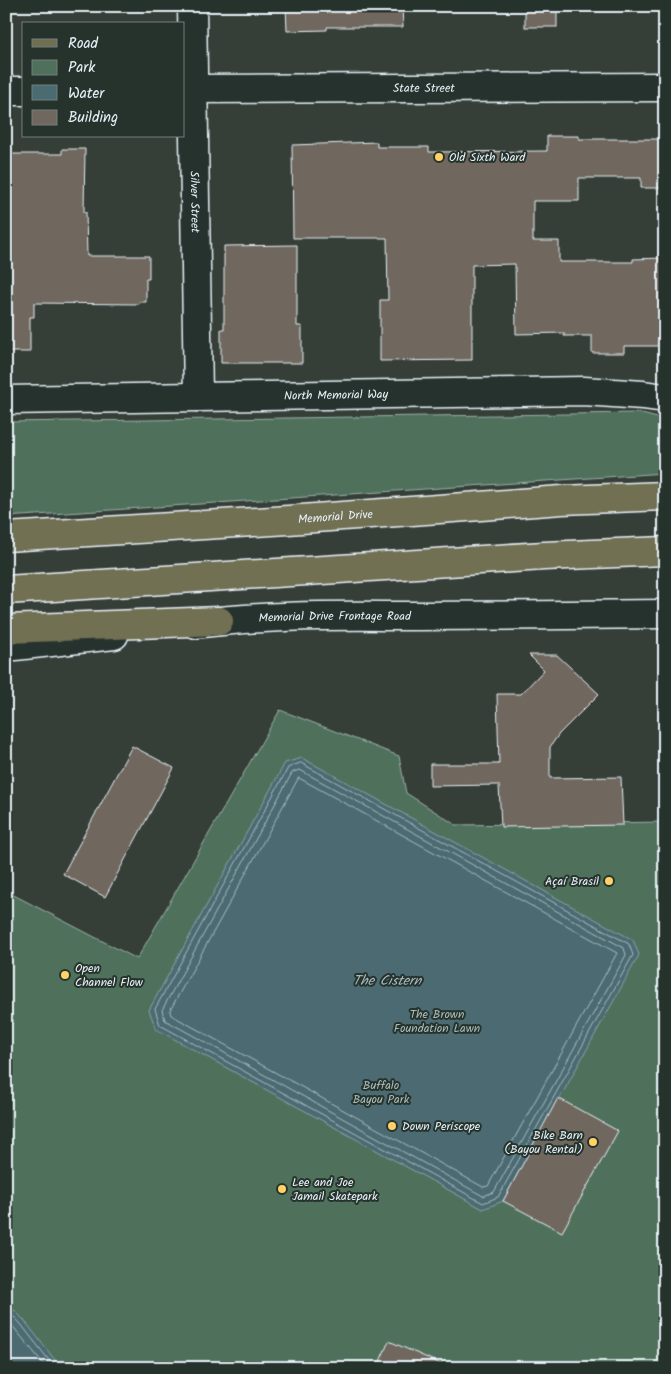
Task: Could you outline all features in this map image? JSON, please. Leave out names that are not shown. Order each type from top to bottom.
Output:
[{"type":"main road","name":"Memorial Drive","points":[[6,537],[288,520],[562,500],[665,496]]},
{"type":"main road","points":[[6,590],[535,556],[665,551]]},
{"type":"main road","points":[[6,629],[219,621]]},
{"type":"street","name":"Silver Street","points":[[192,6],[189,89],[198,397]]},
{"type":"street","name":"State Street","points":[[189,89],[665,87]]},
{"type":"street","points":[[6,91],[22,91]]},
{"type":"street","name":"North Memorial Way","points":[[6,400],[584,392],[665,398]]},
{"type":"street","name":"Memorial Drive Frontage Road","points":[[6,648],[219,621],[318,616],[665,614]]},
{"type":"green space","points":[[638,413],[665,420],[665,473],[6,517],[6,422]]},
{"type":"green space","name":"Buffalo Bayou Park","points":[[280,710],[399,756],[406,793],[456,825],[665,822],[665,1368],[6,1368],[6,891],[137,959]]},
{"type":"water","name":"The Cistern","points":[[302,758],[633,940],[639,955],[503,1201],[483,1209],[156,1029],[149,1010],[285,763]]},
{"type":"water","points":[[6,1302],[24,1320],[61,1368],[6,1368]]},
{"type":"building","points":[[286,6],[402,6],[403,27],[327,27],[327,30],[287,31]]},
{"type":"building","points":[[525,6],[557,6],[557,27],[525,27]]},
{"type":"building","points":[[547,136],[579,136],[579,139],[665,139],[665,188],[641,188],[641,178],[579,178],[579,201],[533,201],[533,241],[559,241],[559,262],[633,262],[633,259],[663,258],[663,264],[665,264],[665,342],[658,342],[658,346],[624,346],[624,353],[592,353],[592,336],[564,336],[564,333],[516,334],[515,264],[472,265],[472,360],[380,361],[380,300],[388,300],[387,238],[293,238],[292,145],[377,142],[377,147],[429,147],[429,152],[547,151]]},
{"type":"building","points":[[62,149],[85,149],[84,212],[86,212],[87,256],[149,256],[146,302],[139,302],[139,304],[34,303],[34,317],[30,317],[30,352],[6,352],[6,154],[62,154]]},
{"type":"building","points":[[297,245],[297,326],[302,326],[302,363],[221,363],[221,329],[224,329],[224,246]]},
{"type":"building","points":[[529,655],[557,655],[599,694],[559,734],[550,747],[550,778],[621,777],[623,825],[501,827],[499,785],[430,786],[430,764],[499,764],[497,694],[521,694],[544,670]]},
{"type":"building","points":[[132,746],[174,768],[105,897],[63,874]]},
{"type":"building","points":[[558,1098],[618,1131],[562,1232],[503,1201]]},
{"type":"building","points":[[389,1341],[450,1368],[377,1368]]},
{"type":"place","name":"Old Sixth Ward","points":[[439,157]]},
{"type":"place","name":"Açaí Brasil","points":[[609,881]]},
{"type":"place","name":"Open Channel Flow","points":[[65,975]]},
{"type":"place","name":"Down Periscope","points":[[392,1126]]},
{"type":"place","name":"Bike Barn (Bayou Rental)","points":[[593,1142]]},
{"type":"place","name":"Lee and Joe Jamail Skatepark","points":[[282,1189]]},
{"type":"park label","name":"The Brown Foundation Lawn","points":[[437,1021]]}]
